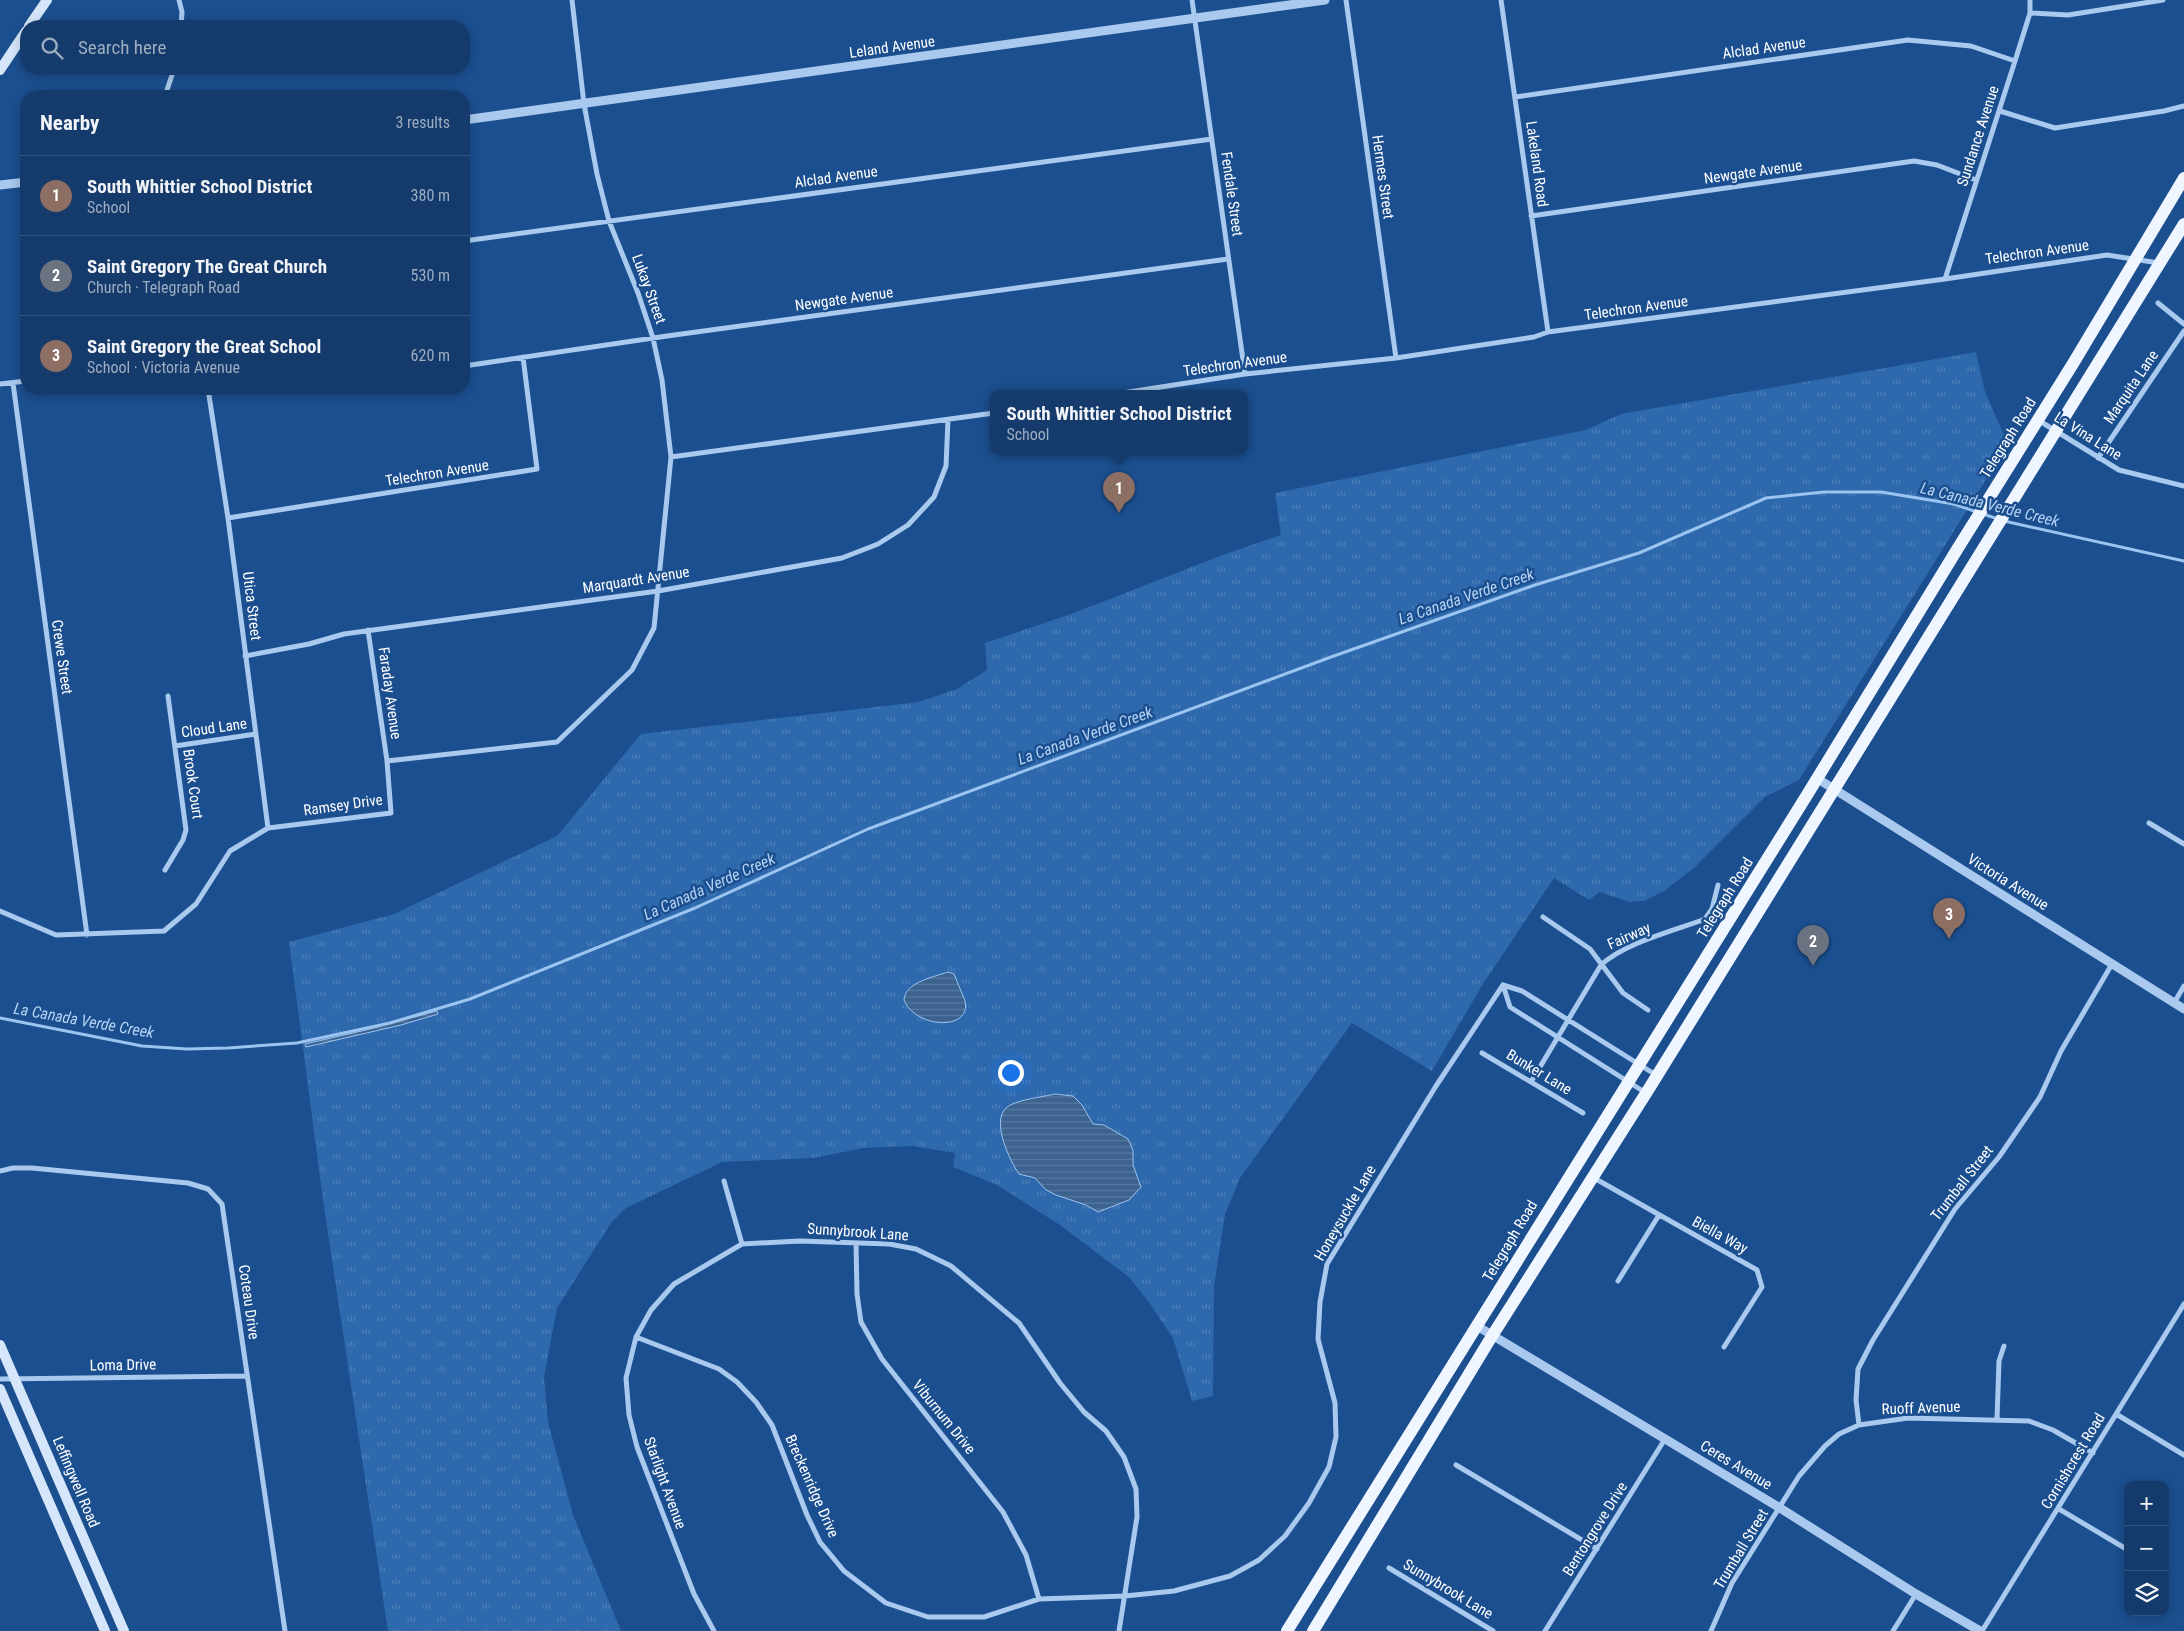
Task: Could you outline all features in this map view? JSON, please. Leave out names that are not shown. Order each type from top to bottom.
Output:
[{"type":"main road","points":[[33,20],[47,0]]},
{"type":"main road","points":[[0,70],[20,40]]},
{"type":"main road","name":"Telegraph Road","points":[[1287,1631],[1818,778],[2184,178]]},
{"type":"main road","points":[[1312,1631],[1492,1336],[1594,1177],[1656,1074],[2022,487],[2158,263],[2184,224]]},
{"type":"main road","name":"Leffingwell Road","points":[[0,1346],[124,1631]]},
{"type":"main road","points":[[0,1389],[105,1631]]},
{"type":"street","points":[[179,0],[182,12],[181,20]]},
{"type":"street","name":"Lukay Street","points":[[572,0],[584,104],[597,174],[609,221],[638,293],[653,338],[662,380],[671,457],[658,591]]},
{"type":"street","name":"Fendale Street","points":[[1192,0],[1245,374]]},
{"type":"street","name":"Leland Avenue","points":[[470,119],[1325,0]]},
{"type":"street","name":"Hermes Street","points":[[1346,0],[1396,358]]},
{"type":"street","name":"Lakeland Road","points":[[1501,0],[1548,332]]},
{"type":"street","name":"Sundance Avenue","points":[[1945,279],[2016,61],[2030,13],[2030,0]]},
{"type":"street","points":[[2030,13],[2068,14],[2163,0]]},
{"type":"street","name":"Alclad Avenue","points":[[1515,96],[1908,40],[1971,46],[2016,61]]},
{"type":"street","points":[[167,90],[172,75]]},
{"type":"street","points":[[2000,111],[2055,128],[2164,111],[2184,106]]},
{"type":"street","name":"Alclad Avenue","points":[[470,240],[1212,138]]},
{"type":"street","name":"Newgate Avenue","points":[[1531,216],[1914,161],[1937,165],[1976,180]]},
{"type":"street","points":[[0,185],[20,183]]},
{"type":"street","name":"Telechron Avenue","points":[[1142,390],[1245,374],[1396,358],[1534,337],[1548,332],[1945,279],[2107,255],[2158,263]]},
{"type":"street","name":"Newgate Avenue","points":[[470,365],[1228,259]]},
{"type":"street","points":[[2158,303],[2184,324]]},
{"type":"street","name":"Marquita Lane","points":[[2098,458],[2184,331]]},
{"type":"street","name":"Telechron Avenue","points":[[228,518],[537,470],[523,357]]},
{"type":"street","points":[[0,384],[20,381]]},
{"type":"street","name":"Crewe Street","points":[[13,383],[87,935]]},
{"type":"street","name":"Utica Street","points":[[209,395],[228,518],[268,828]]},
{"type":"street","points":[[671,457],[990,414]]},
{"type":"street","name":"Marquardt Avenue","points":[[245,656],[368,630],[658,591],[842,558],[878,544],[908,526],[934,497],[946,466],[948,420]]},
{"type":"street","name":"La Vina Lane","points":[[2038,420],[2119,470],[2184,486]]},
{"type":"street","points":[[387,760],[557,742],[632,670],[654,628],[658,591]]},
{"type":"street","name":"Faraday Avenue","points":[[368,630],[387,760]]},
{"type":"street","name":"Brook Court","points":[[165,870],[184,840],[186,830],[168,696]]},
{"type":"street","name":"Cloud Lane","points":[[175,746],[256,734]]},
{"type":"street","name":"Ramsey Drive","points":[[0,911],[56,935],[164,931],[196,904],[230,851],[268,828],[391,813],[387,760]]},
{"type":"street","name":"Victoria Avenue","points":[[1818,778],[2184,1009]]},
{"type":"street","points":[[2149,823],[2184,844]]},
{"type":"street","name":"Fairway","points":[[1531,1082],[1601,964],[1610,956],[1626,948],[1705,920],[1712,909],[1718,885]]},
{"type":"street","points":[[1543,917],[1590,949],[1623,993],[1648,1010]]},
{"type":"street","name":"Trumball Street","points":[[1859,1425],[1856,1400],[1858,1368],[1873,1340],[1955,1209],[1999,1157],[2040,1097],[2061,1051],[2112,964]]},
{"type":"street","points":[[1503,985],[1522,990],[1656,1074]]},
{"type":"street","points":[[1503,985],[1510,1007],[1646,1093]]},
{"type":"street","name":"Honeysuckle Lane","points":[[1125,1596],[1174,1591],[1230,1576],[1260,1560],[1285,1536],[1308,1503],[1329,1467],[1336,1437],[1335,1403],[1318,1339],[1320,1302],[1327,1264],[1436,1086],[1503,985]]},
{"type":"street","points":[[2174,1003],[2184,986]]},
{"type":"street","name":"Bunker Lane","points":[[1482,1053],[1583,1113]]},
{"type":"street","name":"Coteau Drive","points":[[0,1171],[13,1168],[32,1168],[188,1183],[208,1189],[222,1204],[285,1631]]},
{"type":"street","name":"Biella Way","points":[[1594,1177],[1757,1270],[1762,1287],[1724,1347]]},
{"type":"street","points":[[724,1181],[742,1244]]},
{"type":"street","points":[[1618,1281],[1659,1215]]},
{"type":"street","name":"Sunnybrook Lane","points":[[636,1337],[651,1310],[674,1284],[742,1244],[800,1241],[889,1244],[916,1249],[951,1266],[1019,1323],[1060,1383],[1084,1412],[1106,1431],[1124,1457],[1136,1489],[1137,1517],[1125,1596]]},
{"type":"street","name":"Viburnum Drive","points":[[856,1243],[857,1294],[861,1322],[882,1359],[1004,1512],[1026,1555],[1039,1599]]},
{"type":"street","name":"Cornishcrest Road","points":[[1981,1631],[2059,1509],[2184,1304]]},
{"type":"street","name":"Ceres Avenue","points":[[1476,1326],[1780,1508],[1916,1594],[1981,1631]]},
{"type":"street","name":"Breckenridge Drive","points":[[636,1337],[719,1369],[737,1382],[756,1402],[772,1425],[807,1515],[820,1542],[844,1571],[886,1603],[928,1617],[984,1617],[1039,1599],[1125,1596]]},
{"type":"street","name":"Starlight Avenue","points":[[636,1337],[626,1378],[630,1416],[637,1447],[694,1594],[714,1631]]},
{"type":"street","points":[[1997,1419],[1999,1361],[2004,1346]]},
{"type":"street","name":"Loma Drive","points":[[0,1379],[246,1376]]},
{"type":"street","points":[[2116,1414],[2184,1455]]},
{"type":"street","name":"Ruoff Avenue","points":[[1780,1508],[1799,1476],[1825,1446],[1840,1434],[1859,1425],[1908,1418],[2029,1421],[2053,1430],[2093,1453]]},
{"type":"street","name":"Bentongrove Drive","points":[[1546,1631],[1665,1439]]},
{"type":"street","points":[[1456,1464],[1597,1549]]},
{"type":"street","name":"Trumball Street","points":[[1711,1631],[1732,1583],[1780,1508]]},
{"type":"street","points":[[2059,1509],[2124,1548]]},
{"type":"street","name":"Sunnybrook Lane","points":[[1389,1568],[1493,1631]]},
{"type":"street","points":[[1894,1631],[1916,1594]]},
{"type":"street","points":[[1119,1631],[1125,1596]]},
{"type":"green space","points":[[1976,352],[1985,392],[2008,444],[1799,780],[1765,797],[1695,867],[1664,891],[1644,901],[1629,902],[1600,892],[1589,900],[1554,878],[1481,987],[1432,1071],[1352,1023],[1240,1178],[1225,1214],[1214,1286],[1213,1396],[1192,1401],[1173,1338],[1129,1277],[1060,1225],[997,1185],[953,1167],[955,1153],[913,1146],[864,1148],[813,1158],[722,1162],[626,1208],[611,1223],[557,1308],[544,1377],[548,1422],[573,1515],[621,1631],[388,1631],[323,1200],[289,942],[394,914],[557,836],[641,734],[919,702],[957,689],[987,670],[985,643],[1074,613],[1220,556],[1281,535],[1275,493],[1586,430],[1621,414]]},
{"type":"shaded area","points":[[948,972],[954,974],[965,1001],[965,1011],[960,1018],[952,1022],[942,1023],[920,1017],[910,1010],[904,1000],[909,989],[921,981]]},
{"type":"shaded area","points":[[437,1011],[438,1014],[401,1025],[306,1047],[305,1044],[366,1030]]},
{"type":"shaded area","points":[[1055,1094],[1073,1096],[1082,1105],[1093,1124],[1104,1125],[1128,1139],[1133,1150],[1133,1165],[1141,1187],[1129,1200],[1098,1212],[1086,1205],[1046,1190],[1035,1178],[1019,1174],[1007,1151],[1001,1132],[1000,1122],[1002,1114],[1006,1108],[1015,1103]]},
{"type":"waterway","name":"La Canada Verde Creek","points":[[0,1018],[142,1046],[187,1049],[297,1043],[390,1023],[470,999],[695,908],[868,829],[1331,657],[1535,585],[1639,553],[1766,498],[1824,492],[1881,492],[1954,504],[1977,512]]},
{"type":"waterway","name":"La Canada Verde Creek","points":[[1983,514],[1998,519]]},
{"type":"waterway","name":"La Canada Verde Creek","points":[[2004,521],[2184,561]]},
{"type":"place","name":"South Whittier School District","points":[[1119,513]]},
{"type":"place","name":"Saint Gregory the Great School","points":[[1949,939]]},
{"type":"place","name":"Saint Gregory The Great Church","points":[[1813,966]]}]
